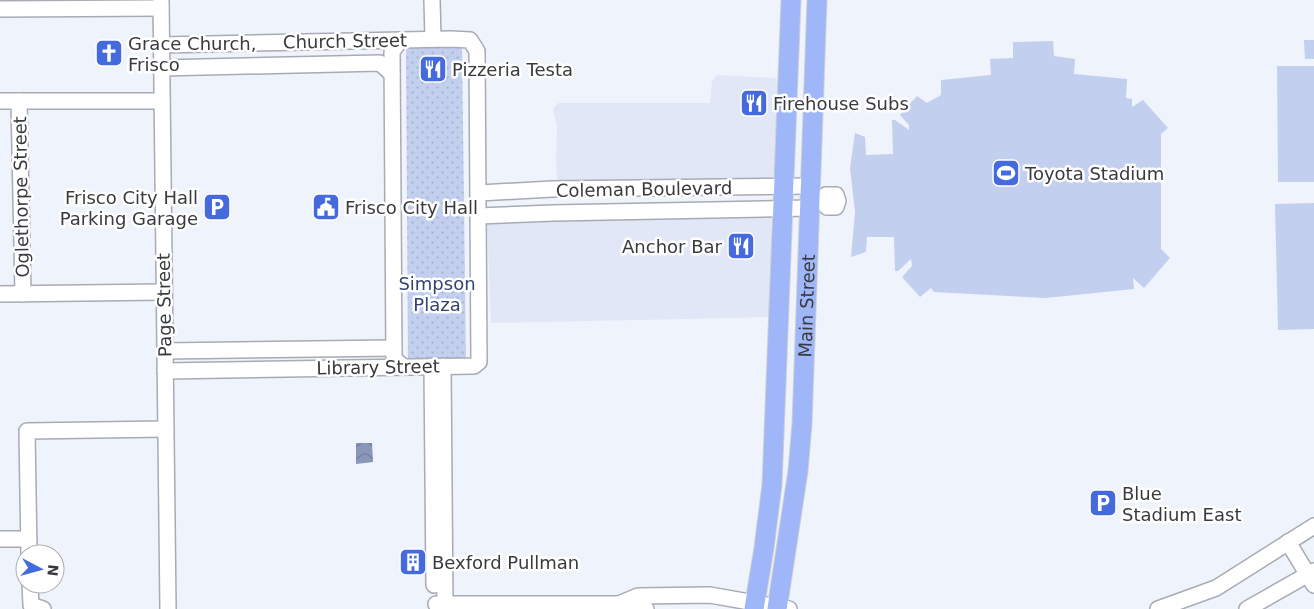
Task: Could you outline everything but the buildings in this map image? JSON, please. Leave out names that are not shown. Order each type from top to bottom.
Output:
[{"type":"main road","name":"Main Street","points":[[755,606],[772,485],[791,0]]},
{"type":"main road","points":[[803,0],[805,25],[816,36]]},
{"type":"main road","name":"Main Street","points":[[781,608],[802,434],[822,200],[816,36],[817,0]]},
{"type":"street","points":[[432,0],[433,39]]},
{"type":"street","points":[[0,9],[161,4]]},
{"type":"street","name":"Page Street","points":[[161,4],[168,609]]},
{"type":"street","name":"Church Street","points":[[161,45],[433,39],[470,40],[477,51],[479,193]]},
{"type":"street","points":[[400,40],[392,52],[394,359],[404,367]]},
{"type":"street","name":"Church Street","points":[[161,68],[380,63],[392,74]]},
{"type":"street","points":[[0,101],[162,101]]},
{"type":"street","name":"Oglethorpe Street","points":[[19,101],[23,294]]},
{"type":"street","name":"Coleman Boulevard","points":[[479,193],[552,189],[785,187],[822,200]]},
{"type":"street","points":[[552,189],[552,212]]},
{"type":"street","points":[[479,193],[479,216]]},
{"type":"street","name":"Coleman Boulevard","points":[[479,216],[552,212],[784,210],[822,200]]},
{"type":"street","name":"Library Street","points":[[165,371],[474,366],[479,362],[479,216]]},
{"type":"street","points":[[0,294],[164,292]]},
{"type":"street","name":"Library Street","points":[[165,351],[394,348]]},
{"type":"street","points":[[276,369],[277,350]]},
{"type":"street","points":[[438,366],[440,607],[619,604],[646,609]]},
{"type":"street","points":[[29,544],[26,431],[166,429]]},
{"type":"street","points":[[1158,609],[1216,588],[1314,526]]},
{"type":"street","points":[[0,539],[21,544]]},
{"type":"street","points":[[1247,609],[1312,577],[1288,542]]},
{"type":"street","points":[[33,594],[37,607]]},
{"type":"street","points":[[619,604],[638,596],[710,595],[755,606],[781,608]]},
{"type":"shaded area","points":[[717,75],[776,78],[778,84],[775,171],[771,180],[561,184],[557,179],[557,127],[553,109],[558,103],[710,103],[712,81]]},
{"type":"shaded area","points":[[771,216],[771,317],[491,323],[487,220]]},
{"type":"green space","points":[[1304,40],[1314,40],[1314,59],[1305,59]]},
{"type":"green space","name":"Toyota Stadium","points":[[1053,41],[1054,56],[1075,59],[1074,74],[1127,79],[1126,98],[1132,99],[1132,107],[1143,100],[1168,128],[1161,134],[1161,249],[1170,258],[1144,288],[1133,278],[1134,289],[1046,298],[934,292],[931,288],[920,297],[902,277],[912,266],[911,259],[898,271],[895,271],[894,237],[867,237],[866,252],[851,257],[855,212],[850,168],[855,133],[865,137],[866,155],[893,154],[892,120],[895,120],[909,130],[909,125],[900,115],[917,96],[927,103],[941,95],[941,80],[991,75],[990,59],[1013,58],[1013,42]]},
{"type":"green space","name":"Simpson Plaza","points":[[406,45],[462,45],[466,362],[408,363]]},
{"type":"green space","points":[[1277,66],[1314,66],[1314,182],[1278,182]]},
{"type":"green space","points":[[1314,203],[1314,329],[1278,330],[1275,204]]},
{"type":"water","points":[[356,443],[372,443],[373,462],[356,464]]},
{"type":"place","name":"Grace Church, Frisco","points":[[109,53]]},
{"type":"place","name":"Pizzeria Testa","points":[[433,69]]},
{"type":"place","name":"Firehouse Subs","points":[[754,103]]},
{"type":"place","name":"Toyota Stadium","points":[[1006,173]]},
{"type":"place","name":"Frisco City Hall Parking Garage","points":[[217,207]]},
{"type":"place","name":"Frisco City Hall","points":[[326,207]]},
{"type":"place","name":"Anchor Bar","points":[[741,246]]},
{"type":"place","name":"Blue Stadium East","points":[[1103,503]]},
{"type":"place","name":"Bexford Pullman","points":[[413,562]]}]
